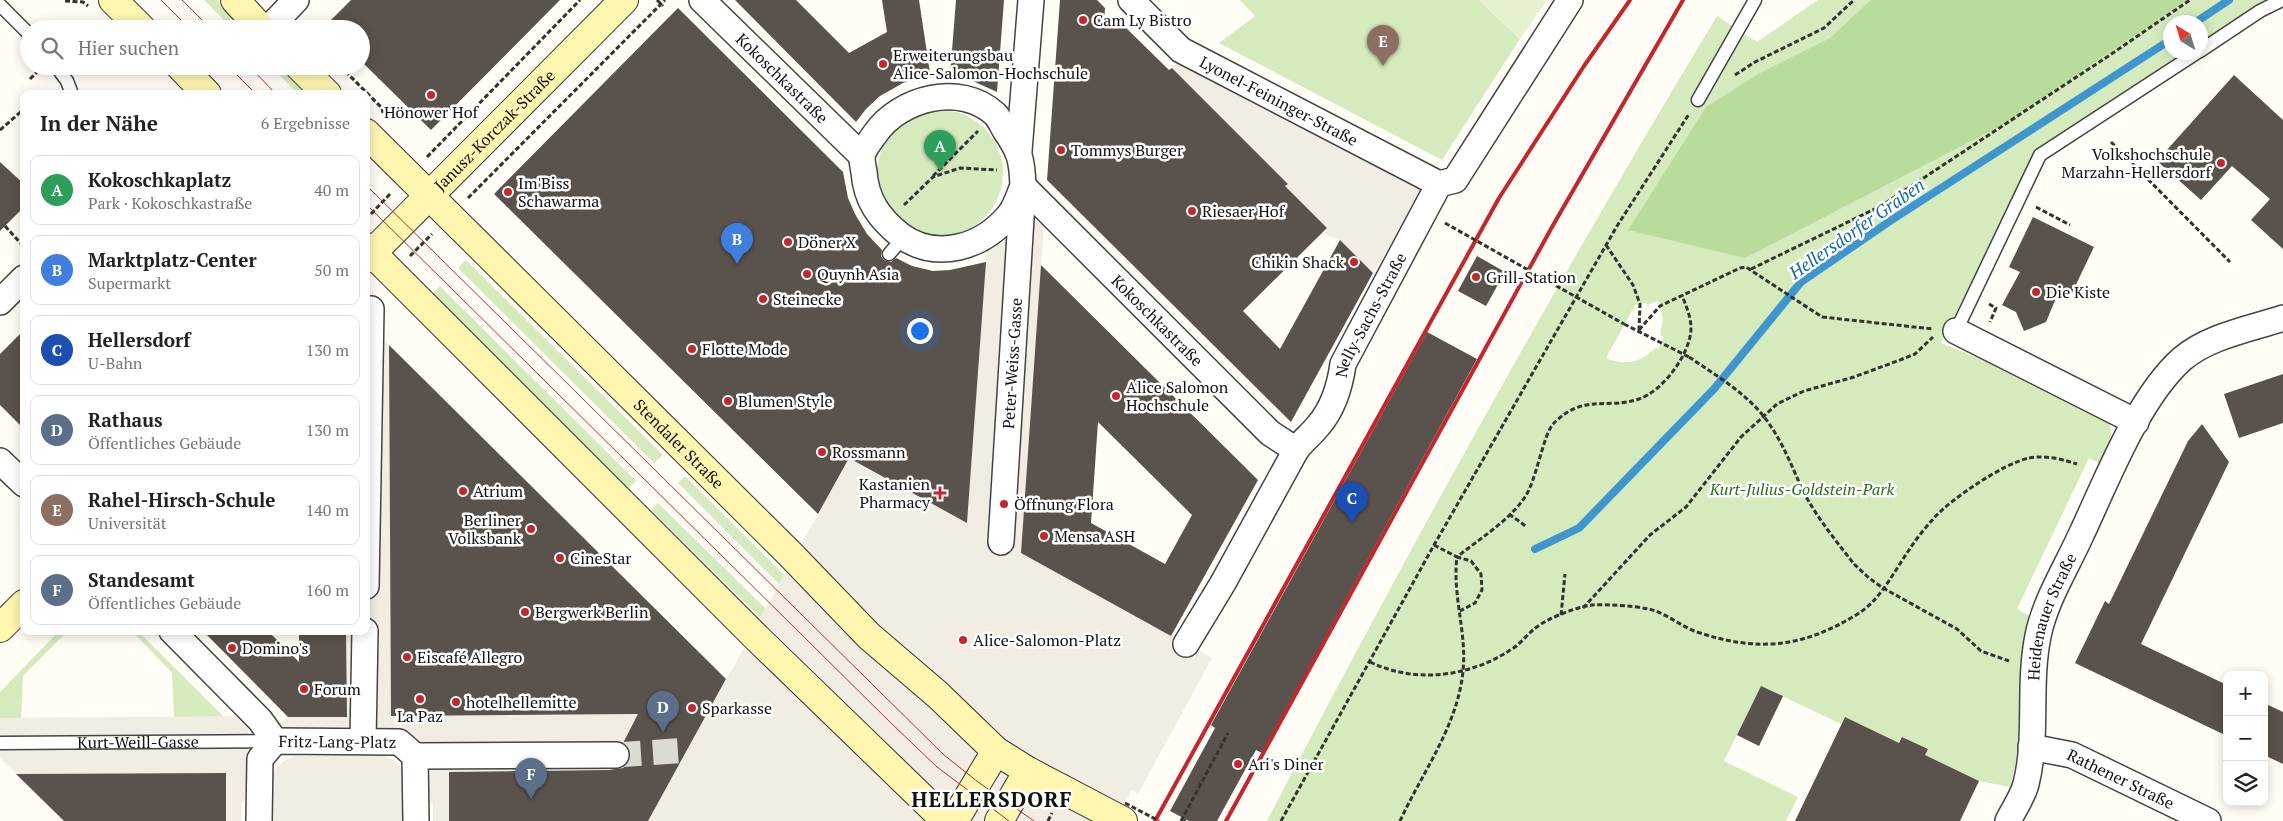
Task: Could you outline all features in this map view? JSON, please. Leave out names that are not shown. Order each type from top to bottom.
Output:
[{"type":"main road","points":[[113,0],[133,20]]},
{"type":"main road","points":[[235,0],[254,20]]},
{"type":"main road","name":"Janusz-Korczak-Straße","points":[[370,251],[430,195],[624,0]]},
{"type":"main road","points":[[189,75],[203,90]]},
{"type":"main road","points":[[308,75],[323,90]]},
{"type":"main road","name":"Stendaler Straße","points":[[375,124],[430,195],[790,554],[869,636],[938,695],[996,751]]},
{"type":"main road","points":[[370,255],[758,639],[946,821]]},
{"type":"main road","points":[[0,628],[20,608]]},
{"type":"main road","points":[[954,821],[996,751],[1028,771],[1121,814]]},
{"type":"main road","points":[[999,821],[1028,771]]},
{"type":"street","points":[[277,20],[296,0]]},
{"type":"street","name":"Kokoschkastraße","points":[[702,0],[862,156],[880,127],[891,116],[909,105],[931,98],[961,98],[976,102],[995,114],[1021,169],[1270,433],[1296,450]]},
{"type":"street","name":"Peter-Weiss-Gasse","points":[[1001,542],[1031,0]]},
{"type":"street","name":"Lyonel-Feininger-Straße","points":[[1131,0],[1181,50],[1440,184]]},
{"type":"street","points":[[1440,184],[1455,180],[1570,0]]},
{"type":"street","points":[[862,156],[865,181],[870,198],[893,238],[932,249],[963,248],[990,234],[1011,212],[1021,169]]},
{"type":"street","name":"Nelly-Sachs-Straße","points":[[1186,644],[1223,583],[1296,450],[1303,440],[1319,426],[1340,386],[1343,364],[1440,184]]},
{"type":"street","points":[[0,302],[20,282]]},
{"type":"street","points":[[370,364],[371,309]]},
{"type":"street","name":"Heidenauer Straße","points":[[2008,821],[2026,785],[2031,746],[2034,669],[2038,636],[2055,589],[2136,422],[2165,376],[2183,358],[2206,343],[2283,318]]},
{"type":"street","points":[[1956,331],[2136,422]]},
{"type":"street","points":[[0,461],[20,480]]},
{"type":"street","points":[[176,635],[260,720],[275,741]]},
{"type":"street","points":[[364,741],[365,635]]},
{"type":"street","name":"Fritz-Lang-Platz","points":[[260,821],[260,759],[275,741],[399,742],[415,756],[416,821]]},
{"type":"street","name":"Rathener Straße","points":[[2031,746],[2072,754],[2208,821]]},
{"type":"street","points":[[415,756],[616,755]]},
{"type":"lane","points":[[1698,100],[1755,0]]},
{"type":"lane","points":[[2208,46],[2260,11],[2282,0]]},
{"type":"lane","points":[[0,5],[20,25]]},
{"type":"lane","points":[[1956,331],[2040,155],[2187,60]]},
{"type":"lane","points":[[63,75],[70,90]]},
{"type":"lane","name":"Kurt-Weill-Gasse","points":[[0,743],[275,741]]},
{"type":"path","points":[[445,138],[580,0]]},
{"type":"path","points":[[657,0],[662,5]]},
{"type":"path","points":[[486,180],[665,0]]},
{"type":"path","points":[[1731,78],[1756,62],[1824,28],[1854,0]]},
{"type":"path","points":[[1751,269],[1881,206],[2190,0]]},
{"type":"path","points":[[349,75],[364,90]]},
{"type":"path","points":[[370,96],[382,108],[375,124]]},
{"type":"path","points":[[1281,821],[1434,545],[1606,245],[1698,100]]},
{"type":"path","points":[[0,130],[20,112]]},
{"type":"path","points":[[893,238],[933,177],[995,114]]},
{"type":"path","points":[[2111,142],[2230,262]]},
{"type":"path","points":[[933,177],[960,168],[1021,169]]},
{"type":"path","points":[[2031,212],[2034,206],[2070,225]]},
{"type":"path","points":[[1445,223],[1624,324],[1683,353],[1746,397],[1766,419],[1787,453],[1804,492],[1822,523],[1854,564],[1883,588],[1957,629],[1981,651],[2034,669]]},
{"type":"path","points":[[4,226],[20,243]]},
{"type":"path","points":[[1606,245],[1633,286],[1640,304],[1639,330]]},
{"type":"path","points":[[1583,608],[1650,535],[1686,507],[1741,437],[1776,404],[1804,392],[1854,377],[1915,354],[1940,330],[1822,318],[1751,269],[1740,268],[1660,306],[1639,330]]},
{"type":"path","points":[[1400,821],[1413,791],[1438,750],[1456,703],[1463,672],[1464,635],[1455,574],[1457,557],[1509,514],[1525,497],[1539,465],[1552,425],[1572,408],[1596,402],[1639,398],[1667,379],[1689,341],[1691,328],[1688,311],[1682,295]]},
{"type":"path","points":[[1981,343],[1996,308],[1988,304],[1991,298]]},
{"type":"path","points":[[1370,662],[1401,674],[1444,675],[1463,672],[1488,663],[1513,648],[1534,628],[1561,614],[1592,606],[1650,610],[1696,632],[1746,643],[1788,643],[1818,635],[1856,615],[1872,604],[1934,517],[1963,494],[2002,469],[2028,458],[2054,457],[2077,464]]},
{"type":"path","points":[[1509,514],[1527,527]]},
{"type":"path","points":[[1434,545],[1457,557],[1471,561],[1481,574],[1482,590],[1474,604],[1460,611]]},
{"type":"path","points":[[1561,614],[1565,574]]},
{"type":"path","points":[[1183,820],[1228,732]]},
{"type":"path","points":[[1121,814],[1159,821]]},
{"type":"green space","points":[[204,0],[217,0],[235,20],[224,20]]},
{"type":"green space","points":[[1240,0],[1479,0],[1520,39],[1442,160],[1219,43],[1255,16]]},
{"type":"green space","points":[[1479,0],[1547,0],[1520,39]]},
{"type":"green space","name":"Kurt-Julius-Goldstein-Park","points":[[1818,0],[2266,0],[2208,39],[2208,15],[2163,15],[2163,60],[2176,60],[2035,152],[1941,343],[2017,374],[2108,419],[2111,432],[2110,448],[2103,465],[2089,458],[2017,609],[2030,616],[2026,629],[2016,762],[2010,787],[1979,781],[1925,755],[1927,749],[1903,737],[1899,743],[1845,717],[1841,724],[1761,686],[1724,761],[1798,797],[1786,821],[1267,821],[1375,617],[1542,314],[1717,16],[1757,42]],"holes":[[[1658,301],[1663,318],[1660,335],[1664,337],[1658,349],[1655,348],[1638,360],[1620,362],[1606,358],[1635,305],[1645,303],[1647,305]]]},
{"type":"green space","points":[[1871,0],[2187,0],[2004,124],[1745,258],[1628,230],[1706,107],[1760,73],[1830,38]]},
{"type":"green space","points":[[280,75],[288,75],[302,90],[294,90]]},
{"type":"green space","points":[[940,110],[964,115],[975,120],[985,128],[993,138],[998,149],[1003,173],[998,197],[993,208],[985,218],[975,226],[964,231],[940,236],[916,231],[905,226],[895,218],[887,208],[882,197],[877,173],[882,149],[887,138],[895,128],[905,120],[916,115]]},
{"type":"green space","points":[[466,260],[663,455],[654,463],[458,268]]},
{"type":"green space","points":[[440,286],[636,481],[628,489],[432,294]]},
{"type":"green space","points":[[685,476],[867,658],[816,621],[678,483]]},
{"type":"green space","points":[[658,503],[808,650],[922,778],[651,510]]},
{"type":"green space","points":[[55,635],[64,635],[23,676],[21,718],[0,718],[0,692]]},
{"type":"green space","points":[[136,635],[142,635],[224,717],[174,717],[172,673]]},
{"type":"shaded area","points":[[1179,61],[1424,191],[1373,273],[1339,240],[1324,233],[1327,228],[1285,186],[1288,183],[1172,68]]},
{"type":"shaded area","name":"Alice-Salomon-Platz","points":[[1030,219],[1044,225],[1021,553],[1212,658],[1138,794],[1132,790],[1115,821],[648,821],[849,458],[967,523],[987,243]]},
{"type":"shaded area","points":[[370,326],[389,345],[391,716],[638,714],[608,770],[449,772],[449,821],[433,821],[433,804],[426,798],[425,761],[288,730],[279,724],[288,717],[347,716],[346,635],[370,635]]},
{"type":"shaded area","points":[[241,716],[248,722],[249,798],[241,803],[241,821],[226,821],[225,773],[22,774],[21,779],[0,758],[0,718]]},
{"type":"shaded area","points":[[381,755],[393,760],[399,765],[403,773],[404,821],[271,821],[271,780],[275,769],[284,761],[295,756]]},
{"type":"building","name":"Hönower Hof","points":[[351,0],[560,0],[431,130],[370,70],[370,20],[331,20]]},
{"type":"building","name":"Erweiterungsbau Alice-Salomon-Hochschule","points":[[735,0],[796,0],[849,53],[887,32],[882,0],[919,0],[930,73],[903,83],[880,96],[856,122]]},
{"type":"building","points":[[956,0],[1004,0],[997,92],[964,77],[950,76]]},
{"type":"building","name":"Riesaer Hof","points":[[1060,0],[1097,0],[1105,8],[1104,23],[1121,23],[1169,70],[1172,68],[1288,184],[1285,186],[1327,228],[1243,311],[1280,349],[1340,240],[1373,273],[1291,422],[1047,180]]},
{"type":"building","points":[[678,8],[843,172],[848,198],[855,214],[867,234],[882,250],[881,256],[884,260],[891,262],[896,258],[912,266],[933,271],[950,270],[986,262],[967,523],[849,458],[818,514],[494,194]]},
{"type":"building","name":"Volkshochschule Marzahn-Hellersdorf","points":[[2234,75],[2283,120],[2283,249],[2251,220],[2270,199],[2232,166],[2201,200],[2157,161]]},
{"type":"building","points":[[0,162],[20,180],[20,211],[0,231]]},
{"type":"building","name":"Die Kiste","points":[[2033,217],[2094,247],[2070,297],[2059,291],[2046,322],[2024,331],[2016,312],[2002,305],[2020,272],[2009,267]]},
{"type":"building","points":[[1477,256],[1505,272],[1486,306],[1458,291]]},
{"type":"building","name":"Alice Salomon Hochschule","points":[[1041,265],[1258,480],[1171,636],[1021,553]],"holes":[[[1098,422],[1192,515],[1165,564],[1091,523]]]},
{"type":"building","points":[[1427,332],[1477,359],[1262,753],[1256,750],[1217,821],[1189,821],[1170,811],[1215,728],[1211,725]]},
{"type":"building","points":[[20,334],[20,425],[0,405],[0,354]]},
{"type":"building","name":"Atrium","points":[[389,345],[726,679],[648,821],[449,821],[449,772],[608,770],[623,768],[628,763],[630,755],[629,748],[623,743],[638,714],[391,716]]},
{"type":"building","points":[[2283,374],[2283,423],[2239,438],[2224,394]]},
{"type":"building","points":[[2202,424],[2229,462],[2141,644],[2223,683],[2223,734],[2075,663],[2105,601],[2109,604],[2188,441]]},
{"type":"building","name":"Forum","points":[[207,635],[272,635],[299,662],[299,635],[346,635],[347,717],[288,717]]},
{"type":"building","points":[[1761,686],[1783,696],[1759,746],[1737,735]]},
{"type":"building","points":[[2268,705],[2283,712],[2283,764],[2268,757]]},
{"type":"building","points":[[1845,717],[1899,743],[1902,737],[1928,749],[1925,755],[1979,781],[1960,821],[1795,821]]},
{"type":"building","points":[[226,773],[226,821],[64,821],[16,774]]},
{"type":"waterway","name":"Hellersdorfer Graben","points":[[2206,15],[2229,0]]},
{"type":"waterway","name":"Hellersdorfer Graben","points":[[1535,549],[1579,528],[1714,389],[1801,282],[1890,221],[2163,45]]},
{"type":"tunnel","points":[[616,755],[688,750]]},
{"type":"tram line","points":[[161,0],[181,20]]},
{"type":"tram line","points":[[182,0],[202,20]]},
{"type":"tram line","points":[[237,75],[252,90]]},
{"type":"tram line","points":[[258,75],[272,90]]},
{"type":"tram line","points":[[370,189],[944,755],[978,782],[1034,821]]},
{"type":"tram line","points":[[370,208],[892,724],[937,767],[1009,821]]},
{"type":"railway","points":[[1155,821],[1499,198],[1584,66],[1630,0]]},
{"type":"railway","points":[[1226,821],[1552,227],[1683,0]]},
{"type":"place","name":"Cam Ly Bistro","points":[[1083,20]]},
{"type":"place","name":"Erweiterungsbau Alice-Salomon-Hochschule","points":[[883,64]]},
{"type":"place","name":"Rahel-Hirsch-Schule","points":[[1383,66]]},
{"type":"place","name":"Hönower Hof","points":[[431,95]]},
{"type":"place","name":"Tommys Burger","points":[[1061,150]]},
{"type":"place","name":"Volkshochschule Marzahn-Hellersdorf","points":[[2221,163]]},
{"type":"place","name":"Kokoschkaplatz","points":[[940,171]]},
{"type":"place","name":"Im'Biss Schawarma","points":[[508,192]]},
{"type":"place","name":"Riesaer Hof","points":[[1192,211]]},
{"type":"place","name":"Döner X","points":[[788,242]]},
{"type":"place","name":"Chikin Shack","points":[[1354,262]]},
{"type":"place","name":"Marktplatz-Center","points":[[737,264]]},
{"type":"place","name":"Quynh Asia","points":[[807,274]]},
{"type":"place","name":"Grill-Station","points":[[1476,277]]},
{"type":"place","name":"Die Kiste","points":[[2036,292]]},
{"type":"place","name":"Steinecke","points":[[763,299]]},
{"type":"place","name":"Flotte Mode","points":[[692,349]]},
{"type":"place","name":"Alice Salomon Hochschule","points":[[1116,396]]},
{"type":"place","name":"Blumen Style","points":[[728,401]]},
{"type":"place","name":"Rossmann","points":[[822,452]]},
{"type":"place","name":"Atrium","points":[[463,491]]},
{"type":"place","name":"Kastanien Pharmacy","points":[[940,493]]},
{"type":"place","name":"Öffnung Flora","points":[[1004,504]]},
{"type":"place","name":"Hellersdorf","points":[[1352,523]]},
{"type":"place","name":"Berliner Volksbank","points":[[531,529]]},
{"type":"place","name":"Mensa ASH","points":[[1044,536]]},
{"type":"place","name":"CineStar","points":[[560,558]]},
{"type":"place","name":"Bergwerk Berlin","points":[[525,612]]},
{"type":"place","name":"Alice-Salomon-Platz","points":[[963,640]]},
{"type":"place","name":"Domino's","points":[[232,648]]},
{"type":"place","name":"Eiscafé Allegro","points":[[407,657]]},
{"type":"place","name":"Forum","points":[[304,689]]},
{"type":"place","name":"La Paz","points":[[420,699]]},
{"type":"place","name":"hotelhellemitte","points":[[456,702]]},
{"type":"place","name":"Sparkasse","points":[[692,708]]},
{"type":"place","name":"Rathaus","points":[[663,732]]},
{"type":"place","name":"Ari's Diner","points":[[1238,764]]},
{"type":"place","name":"Standesamt","points":[[531,799]]},
{"type":"district","name":"HELLERSDORF","points":[[992,800]]}]
